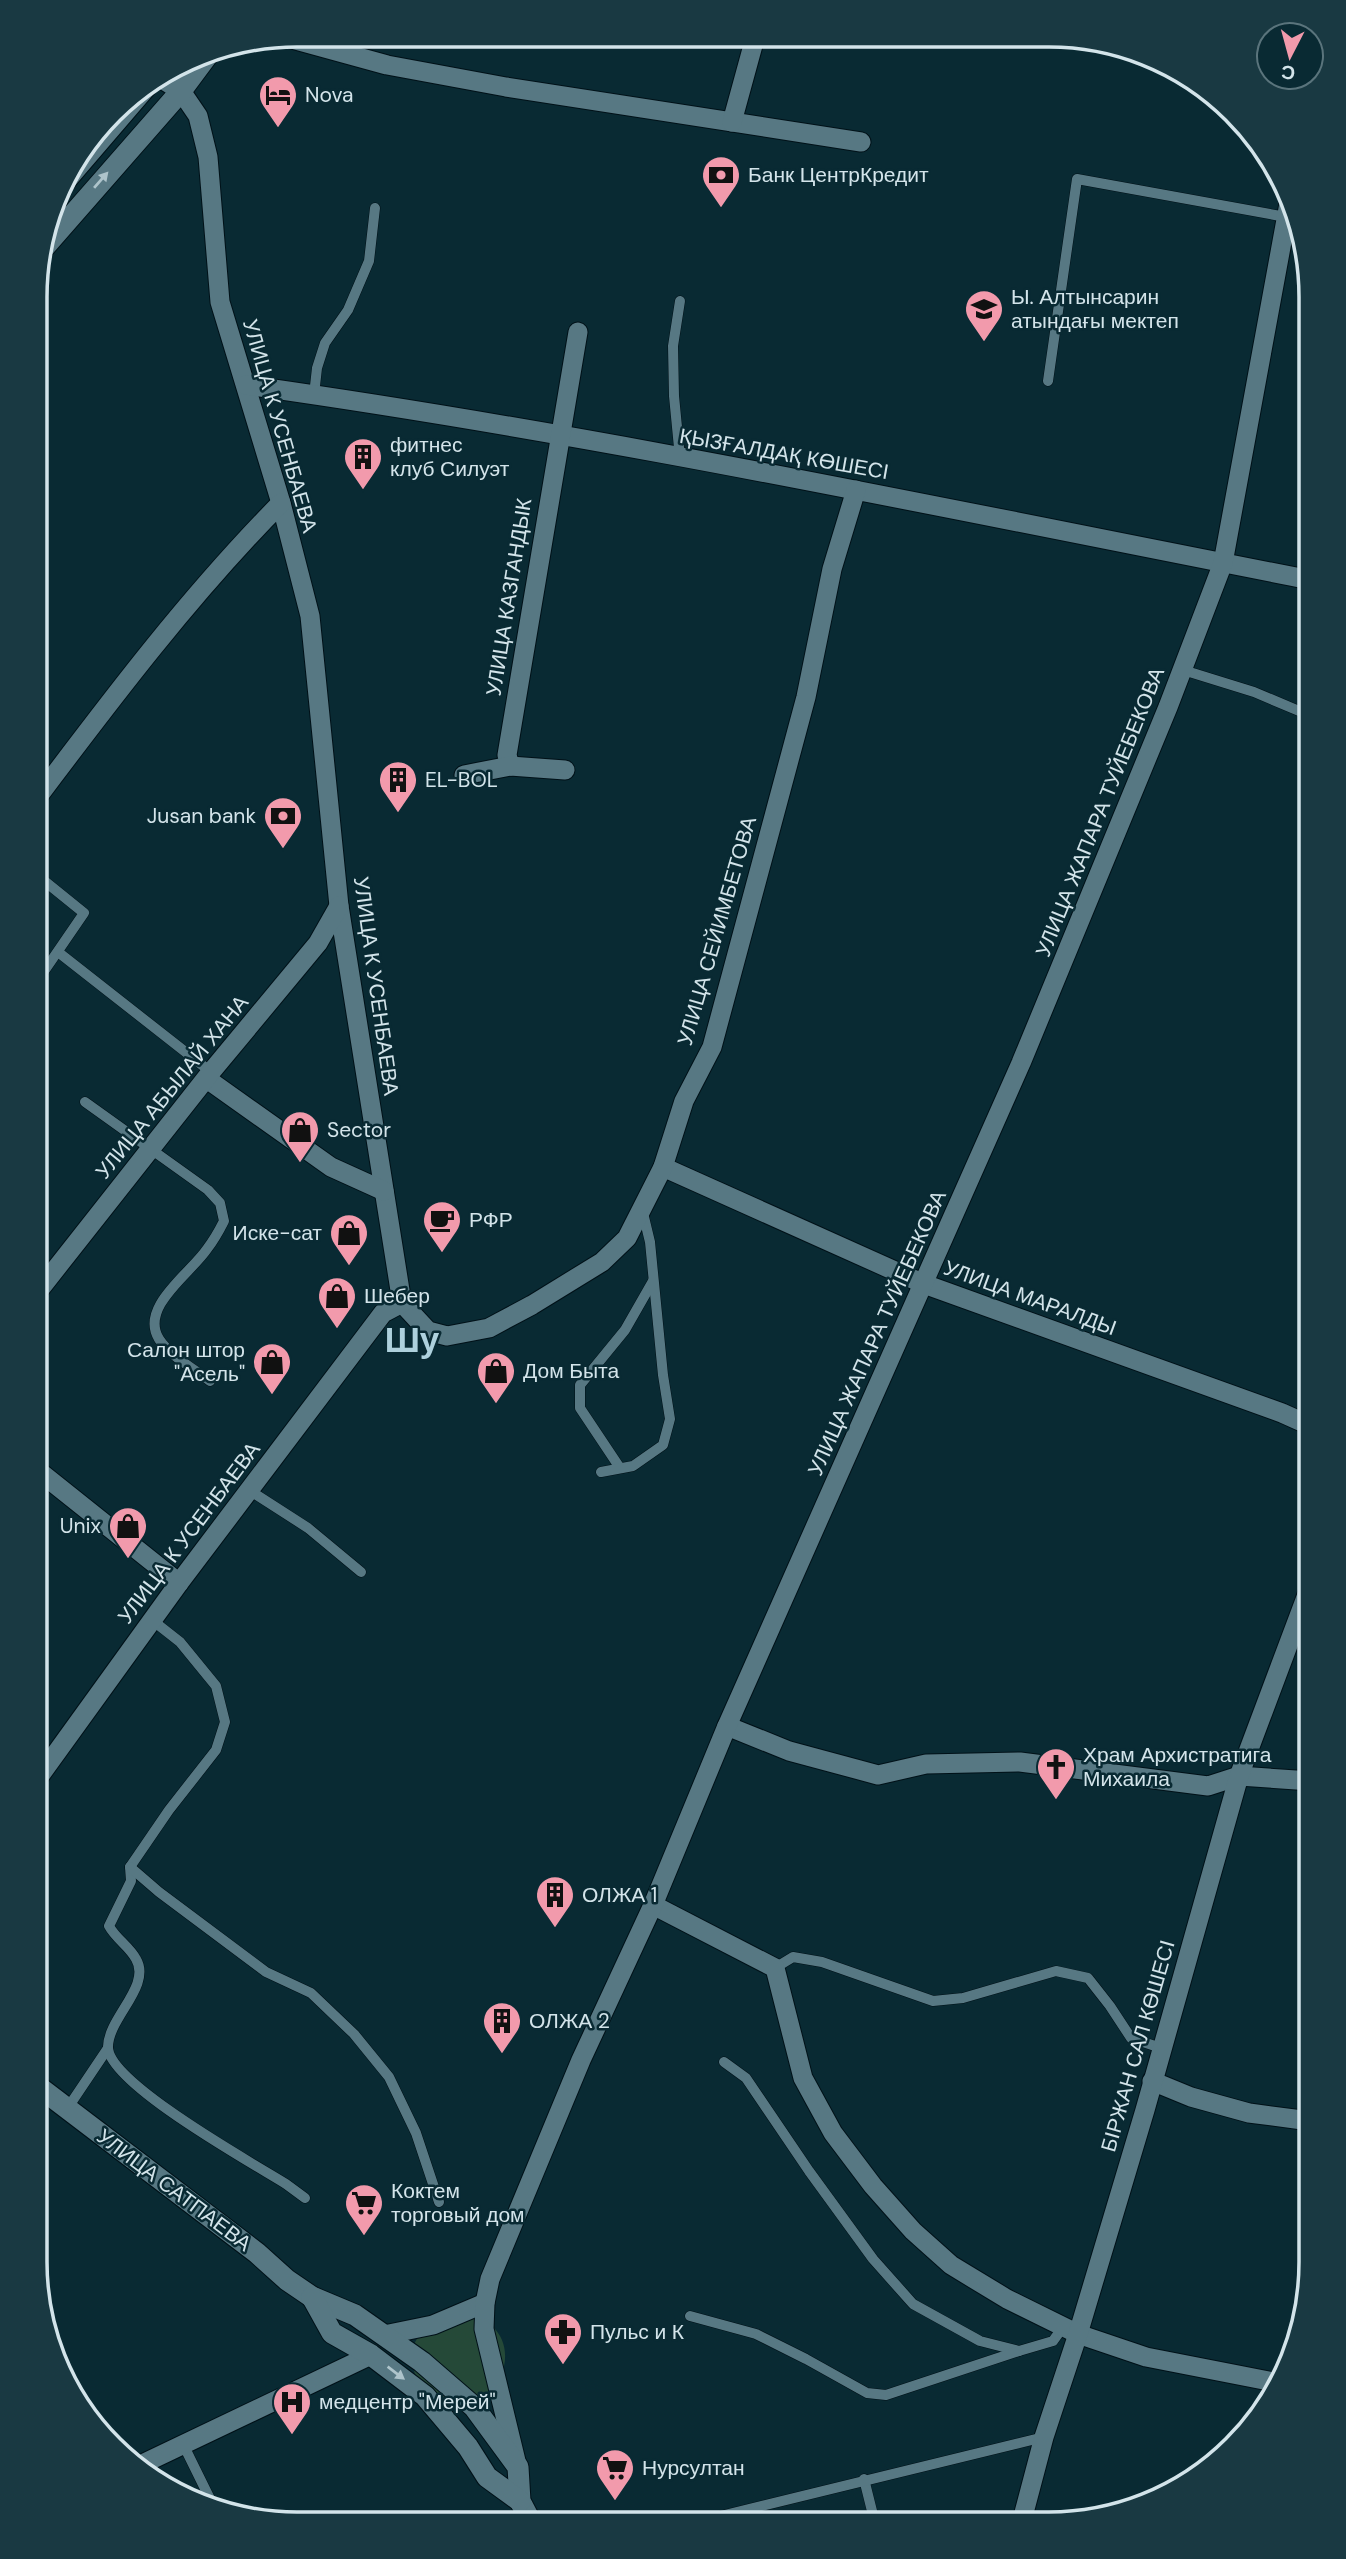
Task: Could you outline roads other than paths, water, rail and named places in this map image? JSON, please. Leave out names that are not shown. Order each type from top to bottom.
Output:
[{"type":"street","points":[[733,122],[753,47]]},
{"type":"street","points":[[325,48],[387,65],[506,88],[861,142]]},
{"type":"street","points":[[56,234],[181,92],[199,68]]},
{"type":"street","points":[[168,83],[181,92]]},
{"type":"street","name":"УЛИЦА К УСЕНБАЕВА","points":[[47,1766],[179,1583],[383,1313],[402,1303],[339,906],[310,616],[281,503],[220,302],[208,158],[198,117],[181,92]]},
{"type":"street","name":"УЛИЦА ЖАПАРА ТУЙЕБЕКОВА","points":[[518,2467],[484,2329],[485,2303],[491,2279],[581,2060],[653,1906],[727,1726],[1021,1063],[1183,670],[1223,563],[1286,220]]},
{"type":"street","name":"УЛИЦА КАЗГАНДЫК","points":[[510,765],[507,755],[578,332]]},
{"type":"street","name":"ҚЫЗҒАЛДАҚ КӨШЕСІ","points":[[246,385],[404,408],[856,490],[1299,578]]},
{"type":"street","name":"УЛИЦА СЕЙИМБЕТОВА","points":[[402,1303],[428,1331],[447,1336],[489,1328],[603,1262],[627,1238],[663,1167],[684,1101],[712,1047],[806,697],[832,569],[856,490]]},
{"type":"street","points":[[47,785],[120,688],[252,533],[281,503]]},
{"type":"street","points":[[464,775],[510,765],[565,770]]},
{"type":"street","name":"УЛИЦА АБЫЛАЙ ХАНА","points":[[47,1280],[209,1075],[318,943],[339,906]]},
{"type":"street","points":[[209,1075],[331,1167],[384,1191]]},
{"type":"street","name":"УЛИЦА МАРАЛДЫ","points":[[663,1167],[924,1284],[1299,1421]]},
{"type":"street","points":[[47,1478],[179,1583]]},
{"type":"street","name":"БІРЖАН САЛ КӨШЕСІ","points":[[1024,2512],[1070,2330],[1152,2081],[1239,1776],[1299,1616]]},
{"type":"street","points":[[727,1726],[789,1751],[878,1775],[926,1764],[1020,1762],[1208,1786],[1239,1776],[1299,1780]]},
{"type":"street","points":[[653,1906],[775,1968],[803,2078],[833,2133],[873,2186],[914,2231],[951,2265],[1007,2299],[1070,2330],[1146,2357],[1268,2381]]},
{"type":"street","points":[[1152,2081],[1191,2097],[1249,2113],[1299,2120]]},
{"type":"street","name":"УЛИЦА САТПАЕВА","points":[[47,2093],[257,2253],[287,2280],[312,2297],[355,2315],[422,2362],[474,2407],[518,2467],[520,2501],[526,2512]]},
{"type":"street","name":"УЛИЦА САТПАЕВА","points":[[312,2297],[332,2333],[371,2354],[425,2396],[462,2438],[487,2477],[520,2501]]},
{"type":"street","points":[[384,2335],[433,2325],[485,2303]]},
{"type":"street","points":[[147,2462],[371,2354]]},
{"type":"lane","points":[[1048,381],[1077,179],[1282,207]]},
{"type":"lane","points":[[314,395],[317,368],[325,344],[348,310],[369,261],[375,208]]},
{"type":"lane","points":[[680,301],[673,346],[674,396],[680,458]]},
{"type":"lane","points":[[1183,670],[1254,692],[1299,711]]},
{"type":"lane","points":[[47,883],[84,913],[47,968]]},
{"type":"lane","points":[[58,952],[209,1075]]},
{"type":"lane","points":[[85,1102],[150,1150],[178,1167],[220,1203],[224,1221],[207,1250],[157,1308],[154,1324],[160,1340],[210,1381]]},
{"type":"lane","points":[[601,1472],[633,1466],[663,1445],[670,1419],[650,1242],[642,1209]]},
{"type":"lane","points":[[620,1468],[580,1409],[580,1385],[625,1331],[654,1280]]},
{"type":"lane","points":[[249,1490],[307,1528],[360,1572]]},
{"type":"lane","points":[[67,2109],[107,2048],[113,2026],[132,1994],[140,1973],[137,1959],[115,1937],[109,1926],[131,1881],[130,1867],[169,1810],[216,1750],[225,1722],[216,1686],[180,1642],[152,1620]]},
{"type":"lane","points":[[130,1867],[266,1972],[311,1993],[354,2034],[389,2077],[416,2133],[439,2202]]},
{"type":"lane","points":[[775,1968],[793,1957],[822,1962],[933,2001],[963,1998],[1056,1971],[1088,1978],[1131,2038],[1161,2048]]},
{"type":"lane","points":[[107,2048],[117,2068],[161,2106],[286,2184],[305,2199]]},
{"type":"lane","points":[[724,2062],[746,2078],[873,2259],[913,2304],[980,2341],[1019,2351]]},
{"type":"lane","points":[[690,2316],[756,2334],[867,2393],[886,2395],[1053,2341],[1070,2330]]},
{"type":"lane","points":[[735,2512],[1044,2437]]},
{"type":"lane","points":[[183,2444],[208,2495]]},
{"type":"lane","points":[[864,2479],[872,2512]]},
{"type":"place","name":"Nova","points":[[278,129]]},
{"type":"place","name":"Банк ЦентрКредит","points":[[721,209]]},
{"type":"place","name":"Ы. Алтынсарин атындағы мектеп","points":[[984,343]]},
{"type":"place","name":"фитнес клуб Силуэт","points":[[363,491]]},
{"type":"place","name":"EL-BOL","points":[[398,814]]},
{"type":"place","name":"Jusan bank","points":[[283,850]]},
{"type":"place","name":"Sector","points":[[300,1164]]},
{"type":"place","name":"РФР","points":[[442,1254]]},
{"type":"place","name":"Иске-сат","points":[[349,1267]]},
{"type":"place","name":"Шебер","points":[[337,1330]]},
{"type":"place","name":"Салон штор \"Асель\"","points":[[272,1396]]},
{"type":"place","name":"Дом Быта","points":[[496,1405]]},
{"type":"place","name":"Unix","points":[[128,1560]]},
{"type":"place","name":"Храм Архистратига Михаила","points":[[1056,1801]]},
{"type":"place","name":"ОЛЖА 1","points":[[555,1929]]},
{"type":"place","name":"ОЛЖА 2","points":[[502,2055]]},
{"type":"place","name":"Коктем торговый дом","points":[[364,2237]]},
{"type":"place","name":"Пульс и К","points":[[563,2366]]},
{"type":"place","name":"медцентр \"Мерей\"","points":[[292,2436]]},
{"type":"place","name":"Нурсултан","points":[[615,2502]]},
{"type":"district","name":"Шу","points":[[412,1340]]}]
